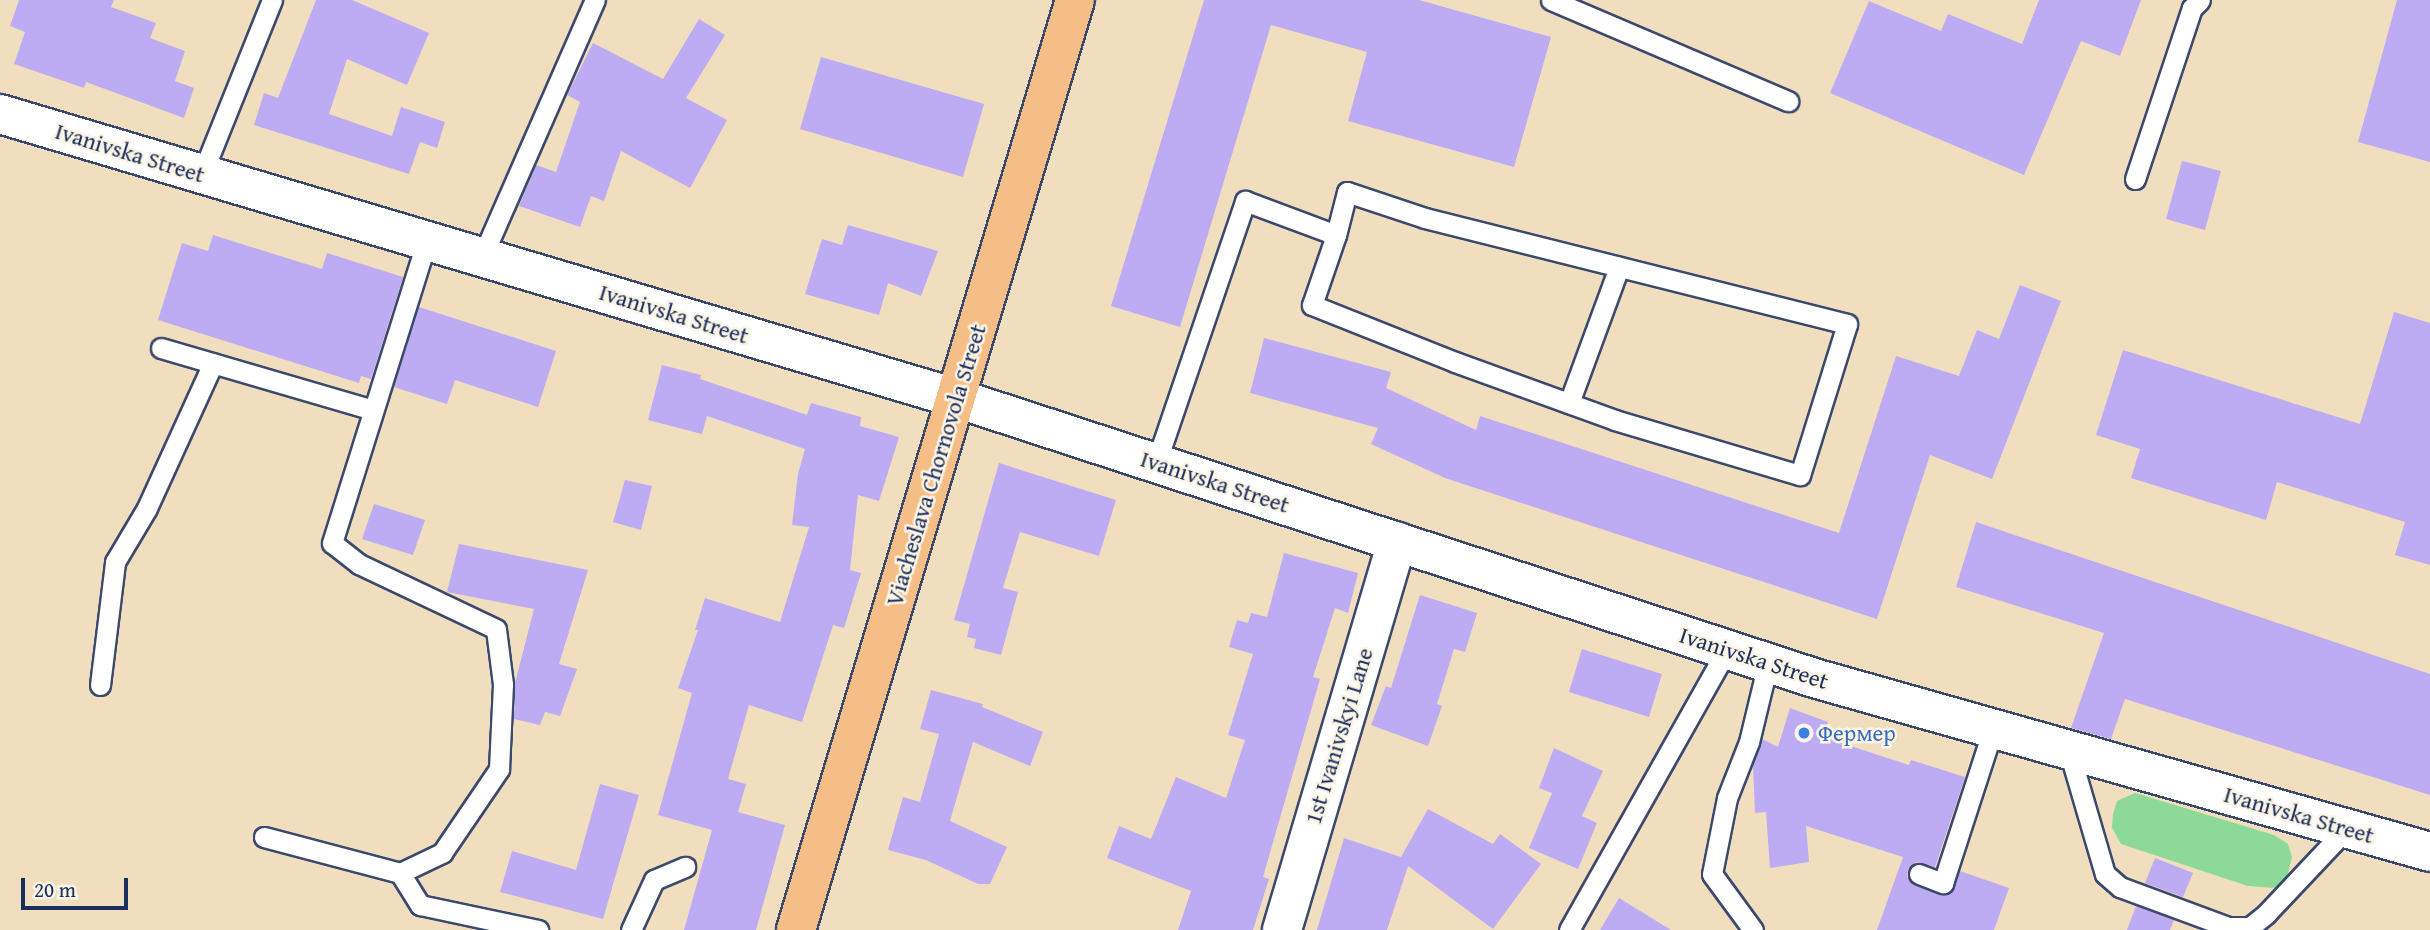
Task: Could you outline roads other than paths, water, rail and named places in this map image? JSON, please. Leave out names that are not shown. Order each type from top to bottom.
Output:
[{"type":"main road","name":"Viacheslava Chornovola Street","points":[[796,930],[1075,0]]},
{"type":"street","name":"Ivanivska Street","points":[[0,114],[956,398],[1768,663],[2430,852]]},
{"type":"street","name":"1st Ivanivskyi Lane","points":[[1282,930],[1397,542]]},
{"type":"lane","points":[[202,174],[272,0]]},
{"type":"lane","points":[[482,257],[595,0]]},
{"type":"lane","points":[[1551,0],[1788,101]]},
{"type":"lane","points":[[2135,179],[2192,8],[2200,0]]},
{"type":"lane","points":[[1347,192],[1425,218],[1619,267],[1847,324],[1800,475],[1569,403],[1312,305],[1336,235],[1347,192]]},
{"type":"lane","points":[[1156,463],[1245,201],[1336,235]]},
{"type":"lane","points":[[264,837],[400,873],[442,853],[499,769],[503,684],[496,629],[359,564],[332,543],[427,240]]},
{"type":"lane","points":[[1569,403],[1619,267]]},
{"type":"lane","points":[[161,348],[373,411]]},
{"type":"lane","points":[[100,685],[116,562],[147,508],[213,363]]},
{"type":"lane","points":[[1569,930],[1727,650]]},
{"type":"lane","points":[[1753,930],[1712,874],[1727,798],[1749,742],[1768,663]]},
{"type":"lane","points":[[1919,874],[1943,883],[1993,729]]},
{"type":"lane","points":[[2069,751],[2105,874],[2120,887],[2228,927],[2250,927],[2266,914],[2347,828]]},
{"type":"lane","points":[[631,930],[654,880],[685,867]]},
{"type":"lane","points":[[400,873],[421,905],[538,930]]},
{"type":"place","name":"Фермер","points":[[1804,733]]}]
